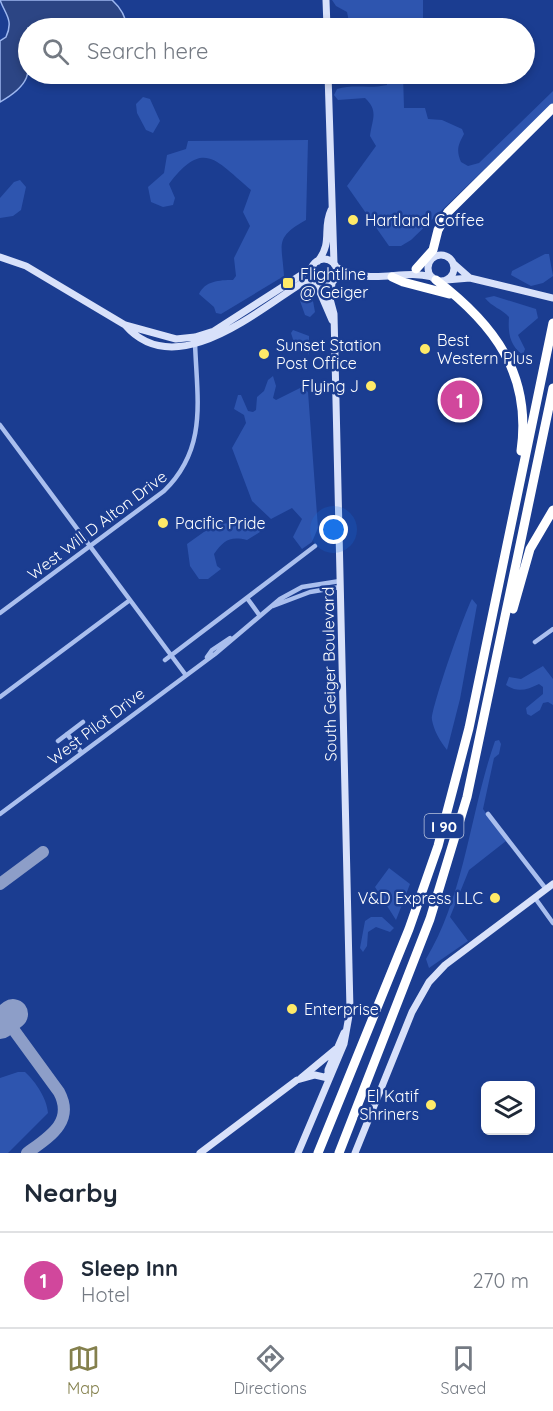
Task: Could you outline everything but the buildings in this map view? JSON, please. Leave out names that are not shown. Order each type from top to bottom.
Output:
[{"type":"highway","points":[[416,270],[433,250],[448,212],[553,108]]},
{"type":"highway","points":[[433,259],[441,246],[441,225]]},
{"type":"highway","points":[[396,277],[403,282],[441,290],[462,300]]},
{"type":"highway","points":[[438,279],[480,316],[496,336],[516,381],[523,428],[519,484]]},
{"type":"highway","name":"I 90","points":[[318,1153],[409,929],[438,846],[469,728],[553,323]]},
{"type":"highway","name":"I 90","points":[[339,1153],[414,961],[448,863],[474,767],[553,388]]},
{"type":"highway","points":[[503,630],[512,615],[530,549],[553,510]]},
{"type":"street","points":[[326,0],[327,18]]},
{"type":"street","points":[[328,84],[331,210],[335,265],[333,281]]},
{"type":"street","points":[[195,341],[227,324],[312,268],[327,246],[327,225],[331,210]]},
{"type":"street","points":[[0,257],[26,266],[125,325],[138,337],[159,344],[219,336],[302,283],[324,285],[352,275],[396,277],[418,274],[438,279],[470,278],[553,298]]},
{"type":"street","points":[[396,277],[416,270],[433,259],[447,257],[470,278]]},
{"type":"street","points":[[318,261],[325,259],[352,275]]},
{"type":"street","points":[[433,259],[428,270],[438,279]]},
{"type":"street","points":[[438,279],[452,275],[453,263]]},
{"type":"street","points":[[312,268],[316,283]]},
{"type":"street","name":"South Geiger Boulevard","points":[[298,1153],[328,1078],[345,1044],[350,1010],[332,320],[333,281]]},
{"type":"street","name":"South Geiger Boulevard","points":[[316,283],[332,320]]},
{"type":"street","name":"West Will D Alton Drive","points":[[0,613],[164,491],[179,477],[189,459],[197,428],[195,341]]},
{"type":"street","points":[[0,425],[185,674]]},
{"type":"street","points":[[165,660],[315,546]]},
{"type":"street","name":"West Pilot Drive","points":[[0,814],[226,645],[280,599],[302,587],[340,584]]},
{"type":"street","points":[[247,598],[260,616]]},
{"type":"street","points":[[0,697],[130,600]]},
{"type":"street","points":[[536,642],[553,629]]},
{"type":"street","points":[[58,741],[84,722]]},
{"type":"street","points":[[67,734],[81,752]]},
{"type":"street","points":[[488,814],[546,889]]},
{"type":"street","points":[[355,1153],[412,1012],[429,982],[445,965],[553,884]]},
{"type":"street","points":[[534,898],[553,923]]},
{"type":"street","name":"South Geiger Boulevard","points":[[328,1078],[328,1070],[348,1027]]},
{"type":"street","points":[[205,1151],[338,1047]]},
{"type":"street","points":[[301,1078],[315,1075],[328,1078]]},
{"type":"shaded area","points":[[0,0],[112,0],[124,18],[18,18],[18,84],[23,84],[0,102],[0,41],[6,37],[8,31],[8,17]]},
{"type":"shaded area","points":[[332,0],[423,0],[423,18],[348,18],[347,12],[336,6]]},
{"type":"shaded area","points":[[403,84],[404,108],[425,108],[428,119],[442,120],[462,129],[464,134],[458,151],[461,162],[468,166],[479,163],[553,91],[553,103],[411,240],[401,246],[389,246],[347,186],[376,146],[370,136],[372,107],[365,98],[338,100],[334,95],[337,89]]},
{"type":"shaded area","points":[[143,97],[150,99],[160,121],[153,133],[146,130],[137,113],[136,104]]},
{"type":"shaded area","points":[[308,140],[306,220],[289,232],[282,242],[284,276],[221,314],[216,313],[214,307],[199,294],[209,284],[233,280],[236,276],[234,258],[250,226],[243,212],[251,190],[219,163],[201,158],[192,161],[169,184],[175,198],[173,205],[163,207],[151,202],[148,187],[164,173],[167,155],[186,149],[188,141]]},
{"type":"shaded area","points":[[20,180],[26,187],[21,210],[13,216],[0,218],[0,198],[14,182]]},
{"type":"shaded area","points":[[549,254],[553,276],[543,283],[531,286],[511,275],[512,271]]},
{"type":"shaded area","points":[[307,294],[313,301],[315,312],[310,317],[305,315],[299,298]]},
{"type":"shaded area","points":[[494,296],[536,309],[538,318],[518,335],[525,349],[523,355],[510,338],[509,317],[485,298]]},
{"type":"shaded area","points":[[293,330],[309,336],[309,355],[304,344],[299,342],[300,351],[297,352],[291,333]]},
{"type":"shaded area","points":[[273,376],[276,386],[273,398],[276,400],[302,387],[308,392],[318,528],[312,542],[302,549],[293,537],[302,519],[292,508],[271,519],[252,501],[232,448],[246,423],[244,415],[234,409],[238,395],[241,395],[248,411],[253,412],[256,410],[257,397],[264,391],[268,380]]},
{"type":"shaded area","points":[[215,524],[255,524],[260,532],[247,540],[232,539],[224,542],[214,554],[217,566],[221,569],[208,579],[199,579],[190,566],[187,544]]},
{"type":"shaded area","points":[[472,599],[477,605],[460,699],[447,750],[434,728],[433,713]]},
{"type":"shaded area","points":[[543,666],[553,679],[553,705],[548,702],[543,703],[540,710],[531,716],[527,714],[526,708],[543,694],[543,687],[539,684],[518,690],[506,685],[509,677],[521,679]]},
{"type":"shaded area","points":[[499,740],[501,744],[499,754],[494,758],[483,809],[506,841],[469,870],[450,917],[468,941],[429,968],[426,959],[450,908],[486,768],[495,741]]},
{"type":"shaded area","points":[[389,868],[410,884],[396,920],[375,887]]},
{"type":"shaded area","points":[[371,917],[382,917],[394,928],[390,932],[376,927],[368,932],[367,946],[363,952],[360,948],[365,921]]},
{"type":"shaded area","points":[[25,1072],[37,1086],[46,1102],[48,1113],[8,1153],[0,1153],[0,1078]]},
{"type":"taxiway","points":[[0,884],[43,852]]},
{"type":"taxiway","points":[[0,1011],[59,1092],[63,1103],[64,1112],[57,1128],[27,1153]]},
{"type":"runway","points":[[0,1024],[13,1014]]},
{"type":"place","name":"Hartland Coffee","points":[[353,220]]},
{"type":"place","name":"Flightline @ Geiger","points":[[288,283]]},
{"type":"place","name":"Best Western Plus","points":[[425,349]]},
{"type":"place","name":"Sunset Station Post Office","points":[[264,354]]},
{"type":"place","name":"Flying J","points":[[371,386]]},
{"type":"place","name":"Sleep Inn","points":[[460,400]]},
{"type":"place","name":"Pacific Pride","points":[[163,523]]},
{"type":"place","name":"V&D Express LLC","points":[[495,898]]},
{"type":"place","name":"Enterprise","points":[[292,1009]]},
{"type":"place","name":"El Katif Shriners","points":[[431,1105]]}]
